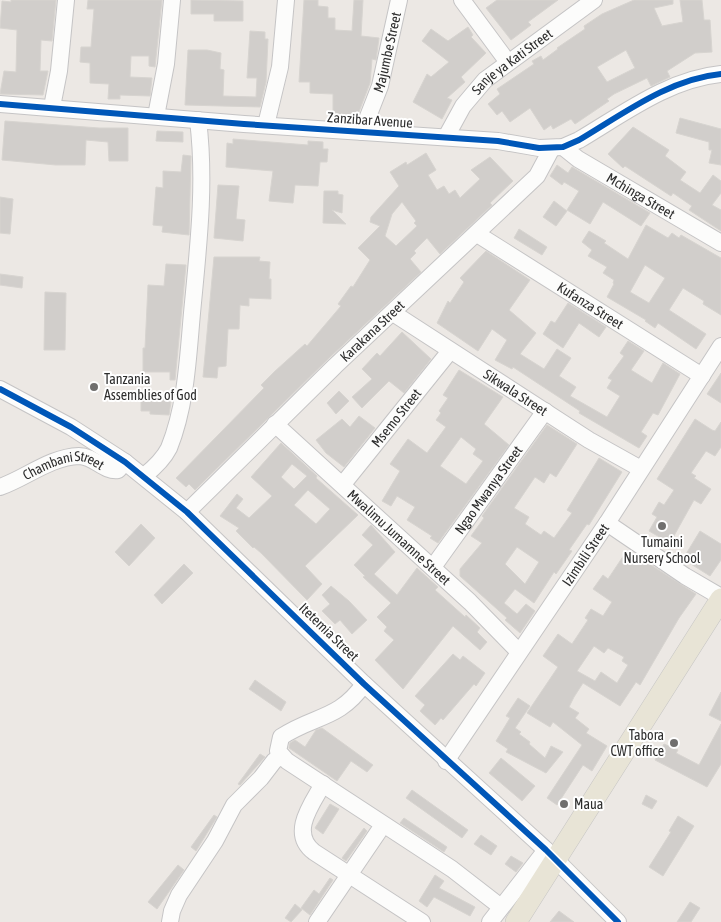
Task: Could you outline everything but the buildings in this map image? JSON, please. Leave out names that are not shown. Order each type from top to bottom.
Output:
[{"type":"main road","points":[[509,915],[720,602]]},
{"type":"street","points":[[52,107],[59,71],[66,0]]},
{"type":"street","points":[[156,116],[166,64],[172,0]]},
{"type":"street","points":[[266,125],[280,67],[286,0]]},
{"type":"street","name":"Majumbe Street","points":[[362,132],[380,86],[399,0]]},
{"type":"street","points":[[462,0],[507,61]]},
{"type":"street","name":"Sanje ya Kati Street","points":[[446,137],[474,92],[507,61],[596,1]]},
{"type":"street","points":[[557,147],[672,86],[700,77],[721,74]]},
{"type":"street","name":"Zanzibar Avenue","points":[[0,104],[557,147]]},
{"type":"street","points":[[144,476],[164,458],[183,397],[200,227],[202,152],[198,120]]},
{"type":"street","name":"Karakana Street","points":[[188,512],[275,424],[478,234],[536,176],[557,147]]},
{"type":"street","name":"Mchinga Street","points":[[557,147],[721,243]]},
{"type":"street","name":"Kufanza Street","points":[[478,234],[702,376]]},
{"type":"street","name":"Sikwala Street","points":[[393,313],[450,352],[496,378],[545,411],[641,469]]},
{"type":"street","name":"Izimbili Street","points":[[446,761],[607,523],[721,346]]},
{"type":"street","name":"Msemo Street","points":[[343,484],[450,352]]},
{"type":"street","name":"Itetemia Street","points":[[0,389],[71,427],[125,462],[188,512],[364,684],[550,855],[618,922]]},
{"type":"street","name":"Ngao Mwanya Street","points":[[433,567],[545,411]]},
{"type":"street","name":"Mwalimu Jumamne Street","points":[[275,424],[433,567],[518,652]]},
{"type":"street","name":"Chambani Street","points":[[0,487],[50,464],[72,457],[88,457],[112,470],[118,470],[125,462]]},
{"type":"street","points":[[607,523],[720,602]]},
{"type":"street","points":[[364,684],[344,707],[308,722],[281,738],[278,746],[281,756],[452,868],[509,915]]},
{"type":"street","points":[[170,922],[172,911],[179,895],[215,841],[234,805],[261,778],[277,758],[281,756]]},
{"type":"street","points":[[323,784],[304,820],[302,833],[304,842],[314,852],[422,922]]},
{"type":"street","points":[[317,922],[383,824]]},
{"type":"street","points":[[490,922],[509,915]]},
{"type":"cycle path","points":[[0,104],[244,124],[498,141],[539,148],[563,147],[579,140],[665,90],[702,77],[721,74]]},
{"type":"cycle path","points":[[0,389],[71,427],[125,462],[187,512],[364,684],[546,850],[618,922]]},
{"type":"place","name":"Tanzania Assemblies of God","points":[[94,387]]},
{"type":"place","name":"Tumaini Nursery School","points":[[662,526]]},
{"type":"place","name":"Tabora CWT office","points":[[674,743]]},
{"type":"place","name":"Maua","points":[[564,804]]}]
